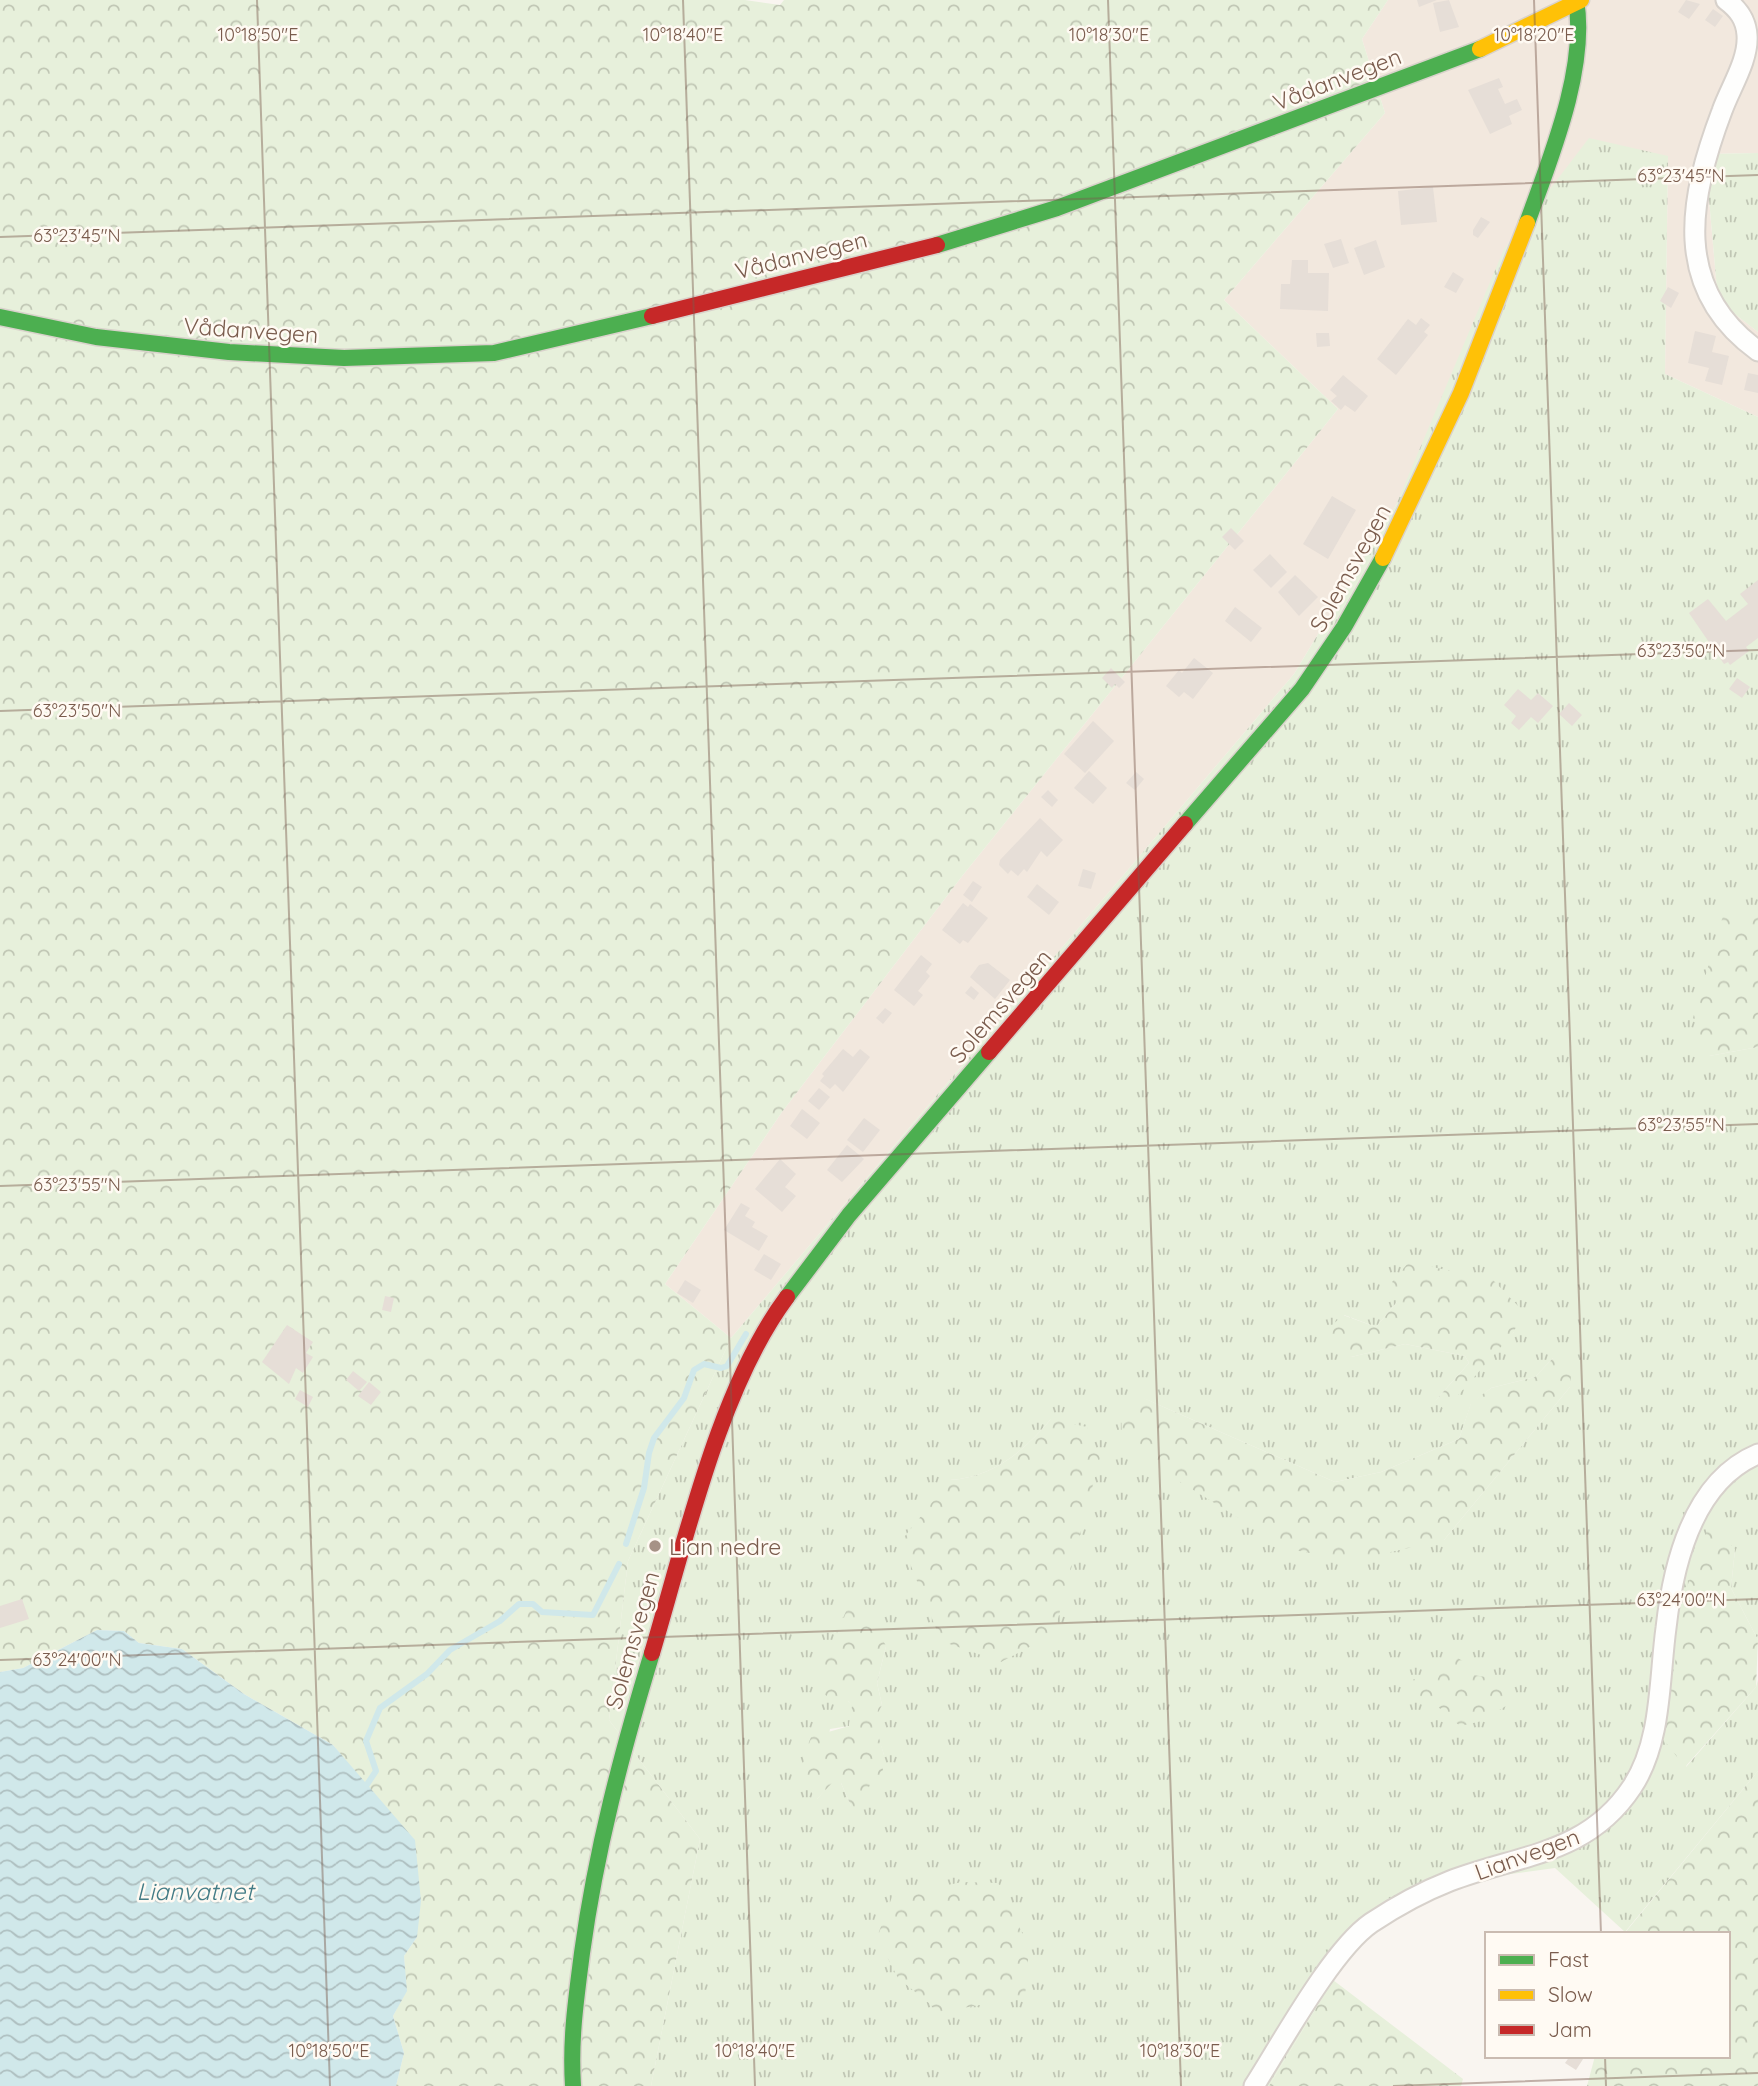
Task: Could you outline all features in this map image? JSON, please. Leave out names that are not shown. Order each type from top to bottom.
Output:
[{"type":"street","points":[[1726,0],[1737,8],[1744,21],[1746,46],[1701,174],[1694,212],[1694,249],[1711,301],[1723,320],[1758,351]]},
{"type":"street","name":"Vådanvegen","points":[[0,317],[96,337],[229,352],[344,358],[494,353],[593,331],[973,235],[1057,208],[1469,54],[1578,1]]},
{"type":"street","name":"Solemsvegen","points":[[573,2086],[570,2040],[593,1872],[617,1770],[713,1451],[747,1367],[813,1260],[1286,707],[1356,612],[1412,503],[1510,276],[1573,75],[1579,47],[1578,1]]},
{"type":"street","name":"Lianvegen","points":[[1254,2086],[1320,1983],[1367,1926],[1395,1908],[1449,1882],[1578,1839],[1604,1822],[1619,1806],[1646,1760],[1654,1728],[1666,1626],[1684,1544],[1706,1498],[1739,1464],[1758,1454]]},
{"type":"shaded area","points":[[1388,0],[1758,0],[1758,153],[1705,154],[1718,301],[1758,332],[1758,417],[1665,374],[1668,157],[1396,505],[1294,674],[731,1338],[665,1284],[782,1112],[963,875],[1338,409],[1224,300],[1385,113],[1362,39]]},
{"type":"green space","points":[[0,0],[745,0],[780,5],[784,0],[1388,0],[1362,39],[1385,113],[1224,300],[1338,409],[963,875],[782,1112],[665,1284],[731,1338],[628,1561],[609,1720],[700,1839],[651,2086],[396,2086],[404,2053],[393,2016],[406,1991],[404,1956],[417,1937],[366,1786],[333,1745],[244,1694],[182,1649],[139,1643],[124,1631],[97,1630],[23,1668],[0,1672]]},
{"type":"green space","points":[[1589,138],[1668,156],[1665,374],[1758,417],[1758,910],[1725,910],[1709,1056],[1758,1047],[1758,1640],[1731,1588],[1735,1549],[1686,1767],[1756,1687],[1758,1680],[1758,1771],[1625,1932],[1555,1868],[1474,1879],[1374,1929],[1333,1980],[1269,2086],[651,2086],[700,1839],[609,1720],[628,1561],[731,1338],[1294,674],[1396,505],[1504,249]],"holes":[[[1397,1302],[1514,1332],[1435,1401],[1469,1363],[1465,1356],[1405,1344],[1351,1357],[1344,1315],[1376,1327]],[[1553,1358],[1570,1387],[1444,1540],[1143,1398],[1335,1482],[1381,1472],[1459,1439],[1471,1404],[1491,1388],[1535,1377]],[[1051,1419],[941,1641],[950,1480],[981,1474],[994,1468],[1030,1442]],[[886,1646],[877,1683],[882,1705],[873,1721],[884,1755],[851,1806],[841,1783],[832,1782],[817,1799],[830,1729],[849,1726],[853,1706],[848,1701]]]},
{"type":"green space","points":[[1758,153],[1758,332],[1718,301],[1705,154]]},
{"type":"green space","points":[[1725,909],[1758,910],[1758,1047],[1709,1056],[1693,1018]]},
{"type":"green space","points":[[1409,1262],[1493,1280],[1522,1310],[1514,1332],[1445,1410],[1435,1401],[1469,1363],[1465,1356],[1405,1344],[1351,1357],[1328,1329],[1343,1315],[1376,1327],[1397,1302],[1392,1282]]},
{"type":"green space","points":[[1553,1358],[1572,1362],[1570,1387],[1444,1540],[1351,1561],[1289,1549],[1122,1446],[1121,1403],[1143,1398],[1335,1482],[1381,1472],[1459,1439],[1471,1403],[1491,1388],[1535,1377]]},
{"type":"green space","points":[[1051,1419],[1087,1427],[1100,1458],[1054,1634],[1001,1662],[941,1641],[901,1541],[950,1480],[981,1474],[994,1468],[1019,1452]]},
{"type":"green space","points":[[1710,1522],[1735,1549],[1731,1588],[1758,1640],[1756,1687],[1685,1767],[1663,1739],[1687,1587]]},
{"type":"green space","points":[[850,1602],[864,1604],[886,1646],[877,1683],[882,1705],[874,1721],[884,1755],[882,1781],[870,1785],[858,1808],[851,1806],[841,1783],[832,1783],[817,1799],[807,1784],[803,1770],[811,1737],[849,1726],[852,1706],[848,1701],[837,1705],[822,1692],[821,1669]]},
{"type":"green space","points":[[1455,1656],[1464,1662],[1468,1674],[1497,1679],[1509,1704],[1482,1721],[1460,1726],[1429,1699],[1413,1699],[1404,1688],[1414,1679],[1437,1681],[1443,1666]]},
{"type":"green space","points":[[1758,1771],[1758,2086],[1587,2086],[1594,2058],[1730,2058],[1730,1932],[1626,1932]]},
{"type":"green space","points":[[962,1882],[998,1883],[1029,1947],[1025,1997],[940,2012],[898,1978],[877,1937],[892,1897]]},
{"type":"green space","points":[[1333,1980],[1463,2079],[1461,2086],[1269,2086]]},
{"type":"water","name":"Lianvatnet","points":[[97,1630],[124,1631],[139,1643],[182,1649],[244,1694],[333,1745],[415,1840],[421,1901],[417,1937],[404,1956],[407,1991],[393,2016],[404,2053],[396,2086],[0,2086],[0,1672],[23,1668]]},
{"type":"building","points":[[1417,0],[1437,0],[1419,7]]},
{"type":"building","points":[[1449,0],[1459,27],[1440,32],[1433,3]]},
{"type":"building","points":[[1686,0],[1700,4],[1689,19],[1678,12]]},
{"type":"building","points":[[1713,9],[1723,16],[1715,27],[1705,20]]},
{"type":"building","points":[[1499,78],[1503,87],[1498,89],[1505,104],[1517,99],[1522,110],[1509,116],[1512,124],[1490,134],[1468,90]]},
{"type":"building","points":[[1433,187],[1437,222],[1401,225],[1398,191]]},
{"type":"building","points":[[1481,217],[1490,222],[1478,238],[1473,235],[1473,230]]},
{"type":"building","points":[[1341,239],[1349,263],[1333,268],[1324,244]]},
{"type":"building","points":[[1376,240],[1385,267],[1364,275],[1354,248]]},
{"type":"building","points":[[1292,260],[1308,260],[1308,273],[1329,273],[1328,311],[1280,309],[1281,284],[1290,284]]},
{"type":"building","points":[[1453,272],[1464,279],[1456,293],[1444,287]]},
{"type":"building","points":[[1668,287],[1679,293],[1671,308],[1660,301]]},
{"type":"building","points":[[1421,318],[1430,325],[1424,332],[1428,335],[1396,375],[1377,359],[1408,319],[1416,325]]},
{"type":"building","points":[[1695,331],[1716,336],[1712,352],[1729,356],[1722,385],[1705,381],[1709,368],[1688,363]]},
{"type":"building","points":[[1316,333],[1329,333],[1330,346],[1317,347]]},
{"type":"building","points":[[1748,373],[1758,375],[1758,393],[1744,390]]},
{"type":"building","points":[[1343,375],[1368,396],[1355,412],[1345,405],[1341,410],[1331,401],[1337,396],[1330,390]]},
{"type":"building","points":[[1332,496],[1356,510],[1328,559],[1303,544]]},
{"type":"building","points":[[1231,528],[1244,541],[1235,550],[1222,537]]},
{"type":"building","points":[[1270,554],[1287,572],[1271,588],[1253,570]]},
{"type":"building","points":[[1295,575],[1318,597],[1299,616],[1278,592]]},
{"type":"building","points":[[1758,580],[1758,638],[1746,647],[1749,651],[1730,665],[1728,662],[1724,664],[1689,613],[1708,599],[1726,621],[1748,604],[1740,594]]},
{"type":"building","points":[[1235,607],[1262,628],[1251,642],[1225,621]]},
{"type":"building","points":[[1194,658],[1213,673],[1193,699],[1184,692],[1179,697],[1166,686],[1179,670],[1182,673]]},
{"type":"building","points":[[1111,668],[1125,682],[1119,688],[1115,684],[1112,688],[1102,678]]},
{"type":"building","points":[[1737,678],[1750,687],[1742,698],[1729,689]]},
{"type":"building","points":[[1518,689],[1531,700],[1538,693],[1553,706],[1538,723],[1531,717],[1519,730],[1511,723],[1516,716],[1504,705]]},
{"type":"building","points":[[1569,703],[1582,715],[1572,726],[1559,714]]},
{"type":"building","points":[[1093,721],[1114,741],[1085,773],[1064,754]]},
{"type":"building","points":[[1089,771],[1107,788],[1093,804],[1074,788]]},
{"type":"building","points":[[1136,772],[1144,779],[1135,790],[1126,783]]},
{"type":"building","points":[[1048,790],[1058,800],[1052,807],[1041,797]]},
{"type":"building","points":[[1040,818],[1063,840],[1047,857],[1041,851],[1027,872],[1024,869],[1018,876],[1011,870],[1008,874],[999,865],[1000,860]]},
{"type":"building","points":[[1083,869],[1096,873],[1091,889],[1078,886]]},
{"type":"building","points":[[973,881],[982,887],[972,902],[963,895]]},
{"type":"building","points":[[1037,884],[1059,902],[1049,915],[1027,897]]},
{"type":"building","points":[[963,903],[968,907],[970,904],[988,918],[968,943],[963,940],[960,944],[942,930]]},
{"type":"building","points":[[921,955],[932,964],[926,972],[930,976],[918,991],[923,995],[914,1006],[894,990]]},
{"type":"building","points":[[988,963],[1010,980],[995,999],[970,977],[979,965]]},
{"type":"building","points":[[971,986],[979,993],[974,1000],[965,993]]},
{"type":"building","points":[[885,1008],[892,1013],[883,1024],[876,1018]]},
{"type":"building","points":[[843,1049],[853,1057],[860,1049],[870,1057],[843,1092],[835,1084],[830,1089],[820,1081],[824,1076],[822,1074]]},
{"type":"building","points":[[819,1088],[830,1097],[819,1110],[808,1101]]},
{"type":"building","points":[[802,1109],[820,1123],[807,1139],[790,1126]]},
{"type":"building","points":[[864,1118],[880,1130],[863,1152],[847,1140]]},
{"type":"building","points":[[847,1145],[864,1159],[842,1182],[827,1170]]},
{"type":"building","points":[[780,1159],[796,1174],[785,1187],[796,1196],[782,1212],[755,1189]]},
{"type":"building","points":[[741,1203],[750,1208],[745,1216],[755,1222],[752,1227],[768,1236],[759,1251],[724,1230]]},
{"type":"building","points":[[764,1254],[781,1264],[771,1280],[754,1270]]},
{"type":"building","points":[[685,1280],[701,1290],[693,1303],[677,1293]]},
{"type":"building","points":[[385,1296],[394,1298],[391,1312],[382,1310]]},
{"type":"building","points":[[287,1325],[313,1342],[306,1353],[313,1357],[303,1373],[296,1368],[289,1384],[262,1362]]},
{"type":"building","points":[[353,1371],[367,1382],[359,1391],[346,1380]]},
{"type":"building","points":[[369,1382],[381,1392],[371,1405],[358,1396]]},
{"type":"building","points":[[300,1390],[313,1397],[308,1407],[295,1399]]},
{"type":"building","points":[[22,1599],[29,1619],[0,1628],[0,1606]]},
{"type":"building","points":[[1569,2058],[1584,2058],[1576,2070],[1565,2063]]},
{"type":"waterway","points":[[626,1544],[644,1488],[654,1438],[684,1398],[694,1370],[704,1364],[721,1368],[727,1366],[746,1334]]},
{"type":"waterway","points":[[366,1786],[376,1771],[366,1741],[380,1708],[427,1674],[450,1650],[500,1621],[519,1604],[533,1604],[542,1612],[593,1615],[619,1564]]},
{"type":"traffic: fast","points":[[1527,223],[1556,142],[1572,84],[1577,55],[1576,0]]},
{"type":"traffic: fast","points":[[937,245],[1057,208],[1480,49]]},
{"type":"traffic: fast","points":[[0,317],[96,337],[229,352],[344,358],[494,353],[652,316]]},
{"type":"traffic: fast","points":[[1185,824],[1302,689],[1344,627],[1383,558]]},
{"type":"traffic: fast","points":[[787,1297],[849,1215],[989,1052]]},
{"type":"traffic: fast","points":[[573,2086],[572,2052],[576,2003],[588,1915],[620,1764],[652,1653]]},
{"type":"traffic: slow","points":[[1480,49],[1581,0]]},
{"type":"traffic: slow","points":[[1383,558],[1461,393],[1527,223]]},
{"type":"traffic: jam","points":[[652,316],[937,245]]},
{"type":"traffic: jam","points":[[989,1052],[1185,824]]},
{"type":"traffic: jam","points":[[652,1653],[691,1516],[723,1421],[763,1334],[787,1297]]},
{"type":"place","name":"Lian nedre","points":[[655,1546]]}]
